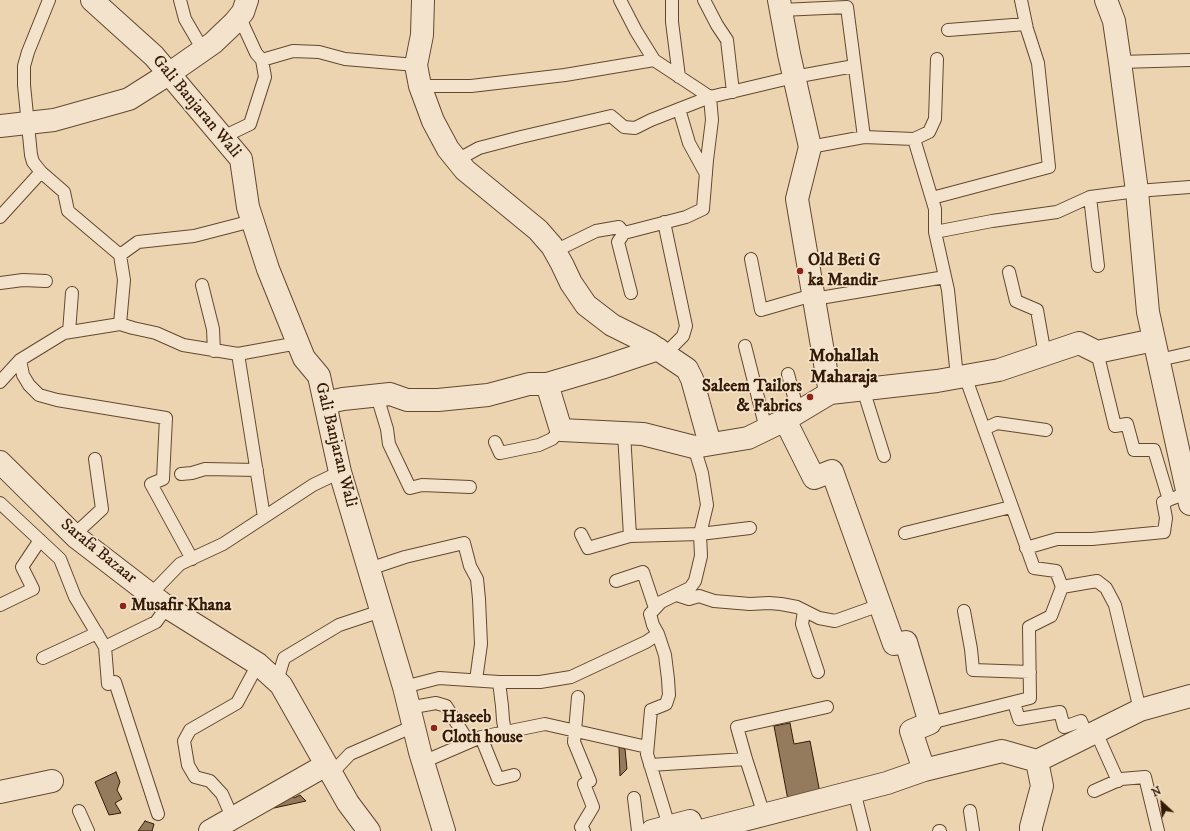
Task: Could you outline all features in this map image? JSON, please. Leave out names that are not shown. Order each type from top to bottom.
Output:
[{"type":"street","name":"Gali Banjaran Wali","points":[[92,0],[154,56],[170,73],[241,159],[248,207],[268,269],[304,358],[319,376],[340,472],[404,687],[423,762],[444,831]]},
{"type":"street","points":[[423,0],[422,35],[416,65],[420,86],[432,121],[448,149],[465,170],[538,230],[552,246],[566,270],[571,283],[586,305],[612,325],[662,351],[687,369],[692,379],[702,445]]},
{"type":"street","points":[[1106,0],[1114,21],[1120,62],[1137,191],[1148,312],[1156,350],[1184,443],[1182,499]]},
{"type":"street","points":[[780,5],[810,147],[797,199],[830,393]]},
{"type":"street","points":[[0,126],[54,120],[129,99],[213,43],[243,8]]},
{"type":"street","points":[[547,384],[561,430],[643,434],[702,445],[748,438],[792,416],[830,393],[937,381],[999,370],[1079,343],[1097,352],[1156,350]]},
{"type":"street","points":[[325,403],[343,399],[390,394],[407,400],[438,400],[488,395],[530,384],[547,384],[662,351]]},
{"type":"street","points":[[792,416],[814,478],[832,471],[894,644],[906,642],[930,723],[911,731],[924,770]]},
{"type":"street","name":"Sarafa Bazaar","points":[[0,462],[74,535],[159,600],[258,664],[277,681],[281,685],[348,803],[369,831]]},
{"type":"street","points":[[700,831],[887,783],[924,770],[1002,752],[1036,761],[1140,710],[1190,696]]},
{"type":"street","points":[[1031,831],[1042,786],[1036,761]]},
{"type":"street","points":[[210,831],[328,769]]},
{"type":"street","points":[[0,792],[52,781]]},
{"type":"street","points":[[661,829],[690,821],[693,831]]},
{"type":"lane","points":[[49,0],[28,52],[24,66],[24,85],[31,156],[33,162],[41,172],[64,192],[68,211],[120,255],[124,280],[120,324]]},
{"type":"lane","points":[[180,0],[185,18],[203,50]]},
{"type":"lane","points":[[620,0],[636,31],[654,60],[710,97]]},
{"type":"lane","points":[[672,0],[672,22],[679,76]]},
{"type":"lane","points":[[704,0],[727,40],[734,92]]},
{"type":"lane","points":[[932,198],[1049,167],[1038,63],[1026,24],[1021,0]]},
{"type":"lane","points":[[780,5],[846,7],[864,137]]},
{"type":"lane","points":[[223,137],[250,124],[265,77],[262,60],[256,52],[243,8]]},
{"type":"lane","points":[[948,30],[1026,24]]},
{"type":"lane","points":[[262,60],[293,51],[319,52],[345,58],[416,65]]},
{"type":"lane","points":[[810,147],[864,137],[914,139],[928,132],[935,119],[937,59]]},
{"type":"lane","points":[[420,86],[471,86],[565,75],[654,60]]},
{"type":"lane","points":[[1120,62],[1190,60]]},
{"type":"lane","points":[[457,160],[478,148],[612,116],[624,127],[635,128],[651,120],[710,97],[794,77],[854,66]]},
{"type":"lane","points":[[631,293],[618,242],[624,233],[686,216],[703,209],[712,120],[710,97]]},
{"type":"lane","points":[[679,109],[689,143],[706,174]]},
{"type":"lane","points":[[914,139],[935,209],[935,232],[945,277],[961,377],[984,428],[1034,568],[1056,571],[1062,587],[1050,616],[1029,627],[1030,698],[930,723]]},
{"type":"lane","points":[[0,217],[41,172]]},
{"type":"lane","points":[[935,232],[992,221],[1057,212],[1090,197],[1137,191],[1190,187]]},
{"type":"lane","points":[[1090,197],[1098,266]]},
{"type":"lane","points":[[120,255],[138,242],[194,236],[252,221]]},
{"type":"lane","points":[[662,351],[683,336],[686,326],[664,222]]},
{"type":"lane","points":[[555,251],[596,231],[619,227],[624,233]]},
{"type":"lane","points":[[751,260],[761,310],[814,297],[945,277]]},
{"type":"lane","points":[[1009,272],[1016,301],[1037,310],[1045,355]]},
{"type":"lane","points":[[0,283],[23,280],[46,281]]},
{"type":"lane","points":[[202,285],[213,329],[214,351]]},
{"type":"lane","points":[[70,332],[72,293]]},
{"type":"lane","points":[[0,382],[20,360],[64,333],[120,324],[156,333],[183,345],[238,354],[298,343]]},
{"type":"lane","points":[[745,346],[766,429]]},
{"type":"lane","points":[[1156,350],[1190,353]]},
{"type":"lane","points":[[1026,548],[1057,539],[1092,539],[1164,532],[1166,518],[1163,502],[1182,499],[1154,450],[1134,450],[1127,424],[1115,426],[1097,352]]},
{"type":"lane","points":[[238,354],[264,517]]},
{"type":"lane","points":[[20,360],[23,375],[29,385],[39,395],[57,400],[166,418],[163,479],[151,484],[192,559]]},
{"type":"lane","points":[[788,374],[792,416]]},
{"type":"lane","points":[[863,389],[884,456]]},
{"type":"lane","points":[[377,396],[387,429],[389,444],[410,488],[422,485],[470,487]]},
{"type":"lane","points":[[984,428],[997,423],[1046,430]]},
{"type":"lane","points":[[495,442],[500,453],[539,445],[552,439],[561,430]]},
{"type":"lane","points":[[624,433],[630,536]]},
{"type":"lane","points":[[661,829],[647,754],[647,746],[651,710],[666,704],[669,695],[665,655],[650,614],[661,602],[690,588],[694,581],[701,556],[700,534],[707,504],[702,473],[702,445]]},
{"type":"lane","points":[[74,535],[102,509],[95,459]]},
{"type":"lane","points":[[181,474],[192,473],[205,469],[257,470]]},
{"type":"lane","points":[[105,647],[156,622],[159,600],[180,564],[223,544],[313,484],[340,472]]},
{"type":"lane","points":[[0,503],[60,559],[76,596],[105,647],[108,684],[115,682],[158,814]]},
{"type":"lane","points":[[905,532],[1011,507]]},
{"type":"lane","points":[[582,534],[588,548],[630,536],[700,534],[750,528]]},
{"type":"lane","points":[[0,605],[33,589],[22,567],[40,540]]},
{"type":"lane","points":[[368,569],[405,556],[464,543],[470,566],[477,579],[481,644],[476,680]]},
{"type":"lane","points":[[616,581],[643,572],[655,608]]},
{"type":"lane","points":[[1062,587],[1097,581],[1106,588],[1115,605],[1140,710]]},
{"type":"lane","points":[[677,595],[689,599],[699,596],[714,601],[750,604],[781,604],[797,607],[819,618],[835,621],[880,605]]},
{"type":"lane","points":[[277,681],[284,658],[339,625],[381,611]]},
{"type":"lane","points":[[804,611],[802,624],[818,672]]},
{"type":"lane","points":[[964,611],[973,670],[1030,672]]},
{"type":"lane","points":[[43,658],[97,633]]},
{"type":"lane","points":[[404,687],[439,678],[499,682],[540,682],[571,677],[633,648],[658,634]]},
{"type":"lane","points":[[233,818],[222,794],[210,781],[195,777],[188,765],[184,741],[190,730],[237,703],[258,664]]},
{"type":"lane","points":[[499,682],[502,720],[505,732]]},
{"type":"lane","points":[[578,697],[574,742],[590,781],[584,784],[593,807],[581,827],[584,831]]},
{"type":"lane","points":[[328,769],[350,754],[436,703],[446,706],[468,742]]},
{"type":"lane","points":[[1014,703],[1019,719],[1060,712],[1064,727],[1082,722],[1092,734],[1118,781]]},
{"type":"lane","points":[[764,815],[746,759],[738,727],[827,707]]},
{"type":"lane","points":[[423,762],[481,736],[545,724],[647,746]]},
{"type":"lane","points":[[481,736],[498,779],[514,775]]},
{"type":"lane","points":[[650,765],[746,759]]},
{"type":"lane","points":[[1094,791],[1121,779],[1145,777],[1158,831]]},
{"type":"lane","points":[[854,791],[864,831]]},
{"type":"lane","points":[[634,798],[638,831]]},
{"type":"lane","points":[[970,811],[973,831]]},
{"type":"lane","points":[[79,812],[88,831]]},
{"type":"building","points":[[790,723],[794,744],[810,741],[820,793],[788,800],[774,726]]},
{"type":"building","points":[[619,747],[625,749],[627,769],[620,776]]},
{"type":"building","points":[[116,772],[120,782],[117,790],[122,799],[115,803],[121,813],[109,815],[95,782]]},
{"type":"building","points":[[291,793],[294,798],[300,795],[306,801],[274,808],[272,802]]},
{"type":"building","points":[[145,821],[154,824],[152,831],[138,831]]},
{"type":"place","name":"Old Beti G ka Mandir","points":[[800,271]]},
{"type":"place","name":"Saleem Tailors & Fabrics","points":[[810,397]]},
{"type":"place","name":"Musafir Khana","points":[[123,606]]},
{"type":"place","name":"Haseeb Cloth house","points":[[434,728]]},
{"type":"district","name":"Mohallah Maharaja","points":[[844,367]]}]
